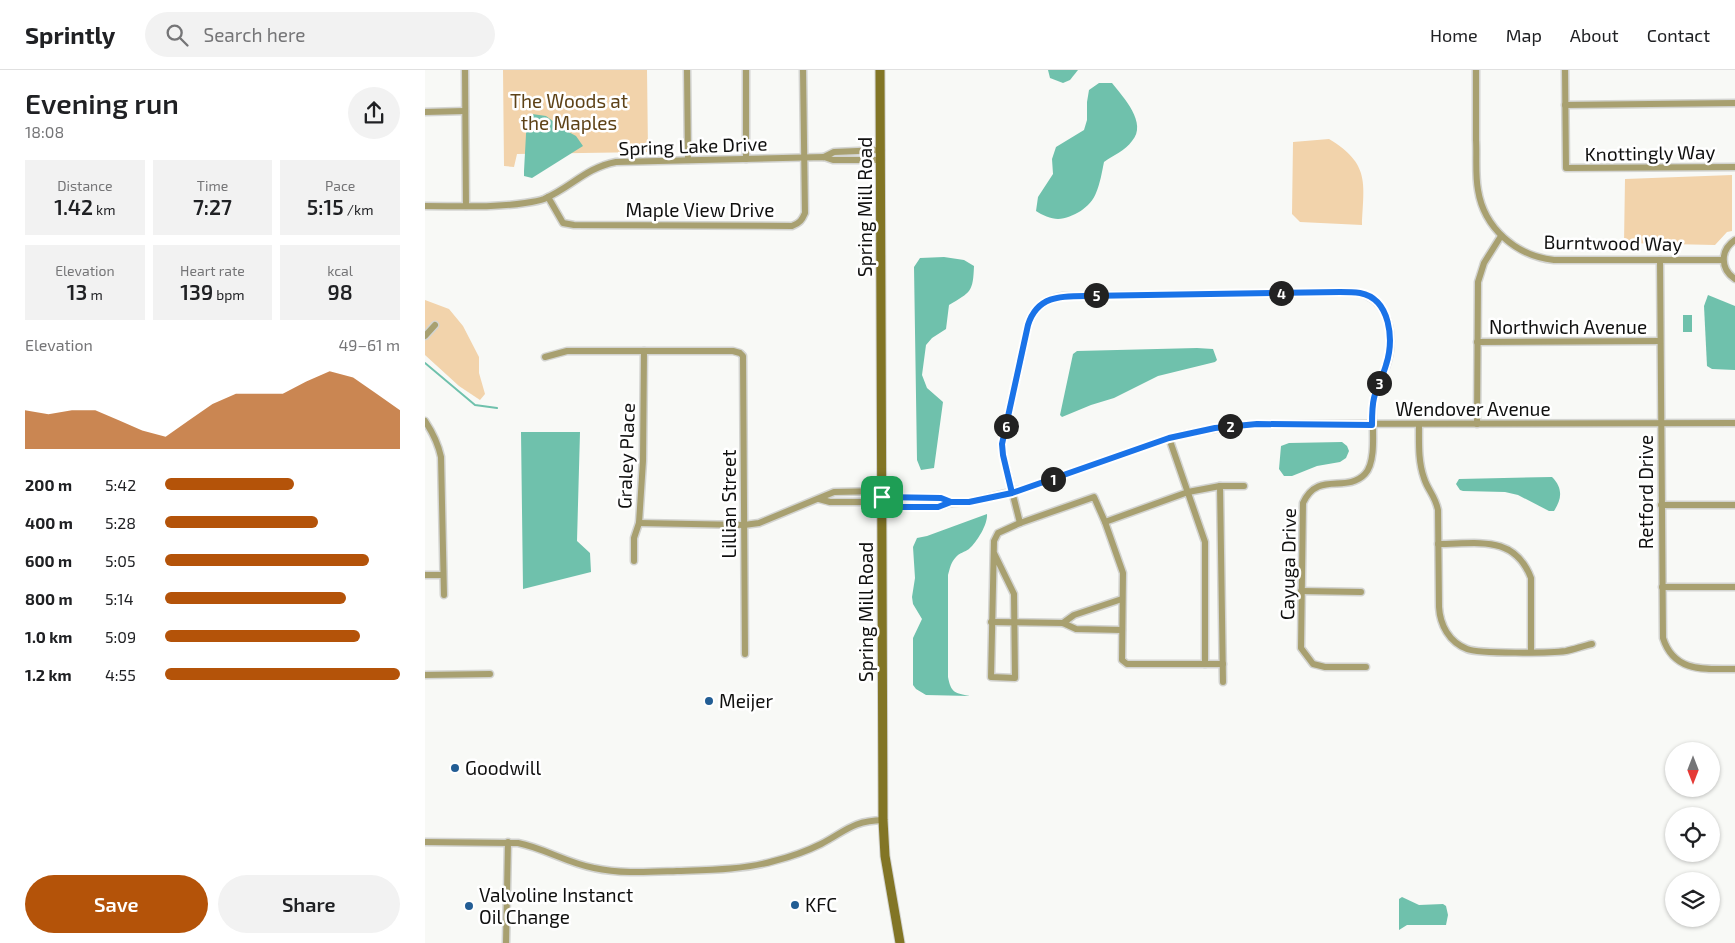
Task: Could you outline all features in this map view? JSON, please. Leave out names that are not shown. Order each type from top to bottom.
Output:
[{"type":"street","points":[[465,70],[466,206]]},
{"type":"street","points":[[687,70],[688,160]]},
{"type":"street","points":[[746,70],[746,159]]},
{"type":"street","name":"Maple View Drive","points":[[548,197],[563,223],[574,225],[792,226],[803,220],[805,213],[803,70]]},
{"type":"street","name":"Spring Mill Road","points":[[881,70],[883,820],[885,856],[899,943]]},
{"type":"street","name":"Burntwood Way","points":[[1476,70],[1477,187],[1486,214],[1501,236],[1520,250],[1548,259],[1723,260]]},
{"type":"street","points":[[1565,70],[1565,105],[1735,103]]},
{"type":"street","name":"Knottingly Way","points":[[1565,105],[1566,168],[1735,167]]},
{"type":"street","points":[[425,112],[465,111]]},
{"type":"street","points":[[824,158],[834,152],[881,150]]},
{"type":"street","name":"Spring Lake Drive","points":[[425,206],[507,206],[543,200],[589,171],[603,164],[616,162],[803,158],[881,160]]},
{"type":"street","points":[[1477,424],[1477,294],[1479,276],[1490,250],[1501,236]]},
{"type":"street","points":[[1735,240],[1728,246],[1723,260],[1727,272],[1735,279]]},
{"type":"street","name":"Retford Drive","points":[[1660,260],[1662,633],[1665,644],[1673,656],[1685,665],[1692,668],[1735,669]]},
{"type":"street","name":"Cayuga Drive","points":[[1012,493],[1002,444],[1030,317],[1041,304],[1063,296],[1361,293],[1376,302],[1385,314],[1391,336],[1386,365],[1373,402],[1372,460],[1365,475],[1347,483],[1327,483],[1317,486],[1307,494],[1303,503],[1301,648],[1313,664],[1325,667],[1366,667]]},
{"type":"street","points":[[425,336],[435,325]]},
{"type":"street","name":"Northwich Avenue","points":[[1477,342],[1660,342]]},
{"type":"street","points":[[545,357],[567,352],[644,351]]},
{"type":"street","name":"Lillian Street","points":[[644,351],[733,351],[742,354],[744,362],[745,654]]},
{"type":"street","name":"Graley Place","points":[[634,561],[633,538],[639,523],[643,460],[644,351]]},
{"type":"street","points":[[425,421],[438,444],[441,457],[444,595]]},
{"type":"street","name":"Wendover Avenue","points":[[882,499],[941,498],[951,502],[969,502],[1012,493],[1169,438],[1215,428],[1257,424],[1735,423]]},
{"type":"street","points":[[1419,424],[1419,464],[1425,481],[1436,500],[1440,621],[1451,638],[1466,649],[1476,652],[1564,651],[1592,644]]},
{"type":"street","points":[[1169,438],[1205,542],[1205,664]]},
{"type":"street","points":[[1220,486],[1223,682]]},
{"type":"street","points":[[1105,522],[1188,492],[1220,486],[1244,486]]},
{"type":"street","points":[[639,523],[744,525],[759,523],[834,492],[938,507],[951,502]]},
{"type":"street","points":[[1012,493],[1020,523]]},
{"type":"street","points":[[994,553],[1014,594],[1015,678],[991,677],[993,541],[998,533],[1020,523],[1094,497],[1123,573],[1122,660],[1127,664],[1223,664]]},
{"type":"street","points":[[819,499],[830,502],[882,499]]},
{"type":"street","points":[[1661,505],[1735,505]]},
{"type":"street","points":[[1438,544],[1488,543],[1512,550],[1520,557],[1527,567],[1531,578],[1531,651]]},
{"type":"street","points":[[425,575],[443,575]]},
{"type":"street","points":[[1662,587],[1735,587]]},
{"type":"street","points":[[1301,592],[1361,592]]},
{"type":"street","points":[[1063,623],[1074,615],[1122,599]]},
{"type":"street","points":[[991,622],[1063,623],[1076,630],[1122,630]]},
{"type":"street","points":[[425,675],[490,674]]},
{"type":"street","points":[[425,842],[509,842],[532,846],[577,864],[615,871],[737,869],[753,867],[802,852],[819,845],[859,822],[883,820]]},
{"type":"street","points":[[506,943],[509,842]]},
{"type":"green space","name":"The Woods at the Maples","points":[[503,70],[647,70],[648,152],[517,154],[514,167],[504,166]]},
{"type":"green space","points":[[1329,139],[1352,157],[1362,175],[1362,225],[1300,222],[1292,214],[1293,142]]},
{"type":"green space","points":[[1732,175],[1732,231],[1727,232],[1715,245],[1624,243],[1625,179]]},
{"type":"green space","points":[[425,300],[449,309],[463,326],[479,357],[479,373],[485,394],[480,400],[459,386],[425,355]]},
{"type":"shaded area","points":[[1048,70],[1078,70],[1070,80],[1063,83],[1050,78]]},
{"type":"shaded area","points":[[1099,83],[1112,83],[1127,103],[1136,118],[1136,134],[1126,148],[1104,162],[1100,182],[1090,203],[1075,214],[1055,219],[1036,211],[1038,197],[1053,174],[1052,159],[1056,147],[1084,130],[1087,120],[1089,90]]},
{"type":"shaded area","points":[[532,114],[546,116],[576,136],[583,146],[532,178],[524,176],[524,171],[527,116]]},
{"type":"shaded area","points":[[944,257],[964,260],[974,266],[974,275],[971,286],[966,294],[949,305],[946,329],[932,338],[926,345],[922,375],[927,388],[943,402],[934,468],[921,470],[917,460],[914,267],[920,258]]},
{"type":"shaded area","points":[[1708,295],[1735,306],[1735,370],[1712,369],[1707,366],[1704,306]]},
{"type":"shaded area","points":[[1683,315],[1692,315],[1692,332],[1683,332]]},
{"type":"shaded area","points":[[1213,349],[1217,360],[1158,376],[1114,398],[1062,417],[1060,415],[1073,354],[1077,351]]},
{"type":"shaded area","points":[[521,432],[580,432],[577,541],[590,553],[591,572],[523,589]]},
{"type":"shaded area","points":[[1342,442],[1349,451],[1346,458],[1340,462],[1317,466],[1292,476],[1284,476],[1279,469],[1281,446],[1289,443]]},
{"type":"shaded area","points":[[1552,477],[1560,489],[1559,502],[1554,511],[1549,511],[1518,495],[1505,492],[1463,491],[1456,484],[1459,479]]},
{"type":"shaded area","points":[[987,514],[984,528],[972,546],[954,559],[948,575],[948,677],[952,689],[970,696],[926,695],[913,685],[913,638],[922,619],[913,604],[912,597],[915,578],[913,547],[917,538]]},
{"type":"shaded area","points":[[1402,897],[1419,905],[1443,904],[1446,906],[1448,915],[1446,925],[1407,925],[1399,930],[1399,899]]},
{"type":"waterway","points":[[425,363],[475,405],[497,408]]},
{"type":"place","name":"Meijer","points":[[709,701]]},
{"type":"place","name":"Goodwill","points":[[455,768]]},
{"type":"place","name":"KFC","points":[[795,905]]},
{"type":"place","name":"Valvoline Instanct Oil Change","points":[[469,906]]},
{"type":"route","points":[[882,497],[882,507],[938,507],[951,502],[969,502],[1012,493],[1169,438],[1215,428],[1257,424],[1372,425],[1374,396],[1390,350],[1391,336],[1388,322],[1380,306],[1370,297],[1361,293],[1063,296],[1054,298],[1041,304],[1030,317],[1002,444],[1012,493],[969,502],[951,502],[941,498],[882,497]]}]
